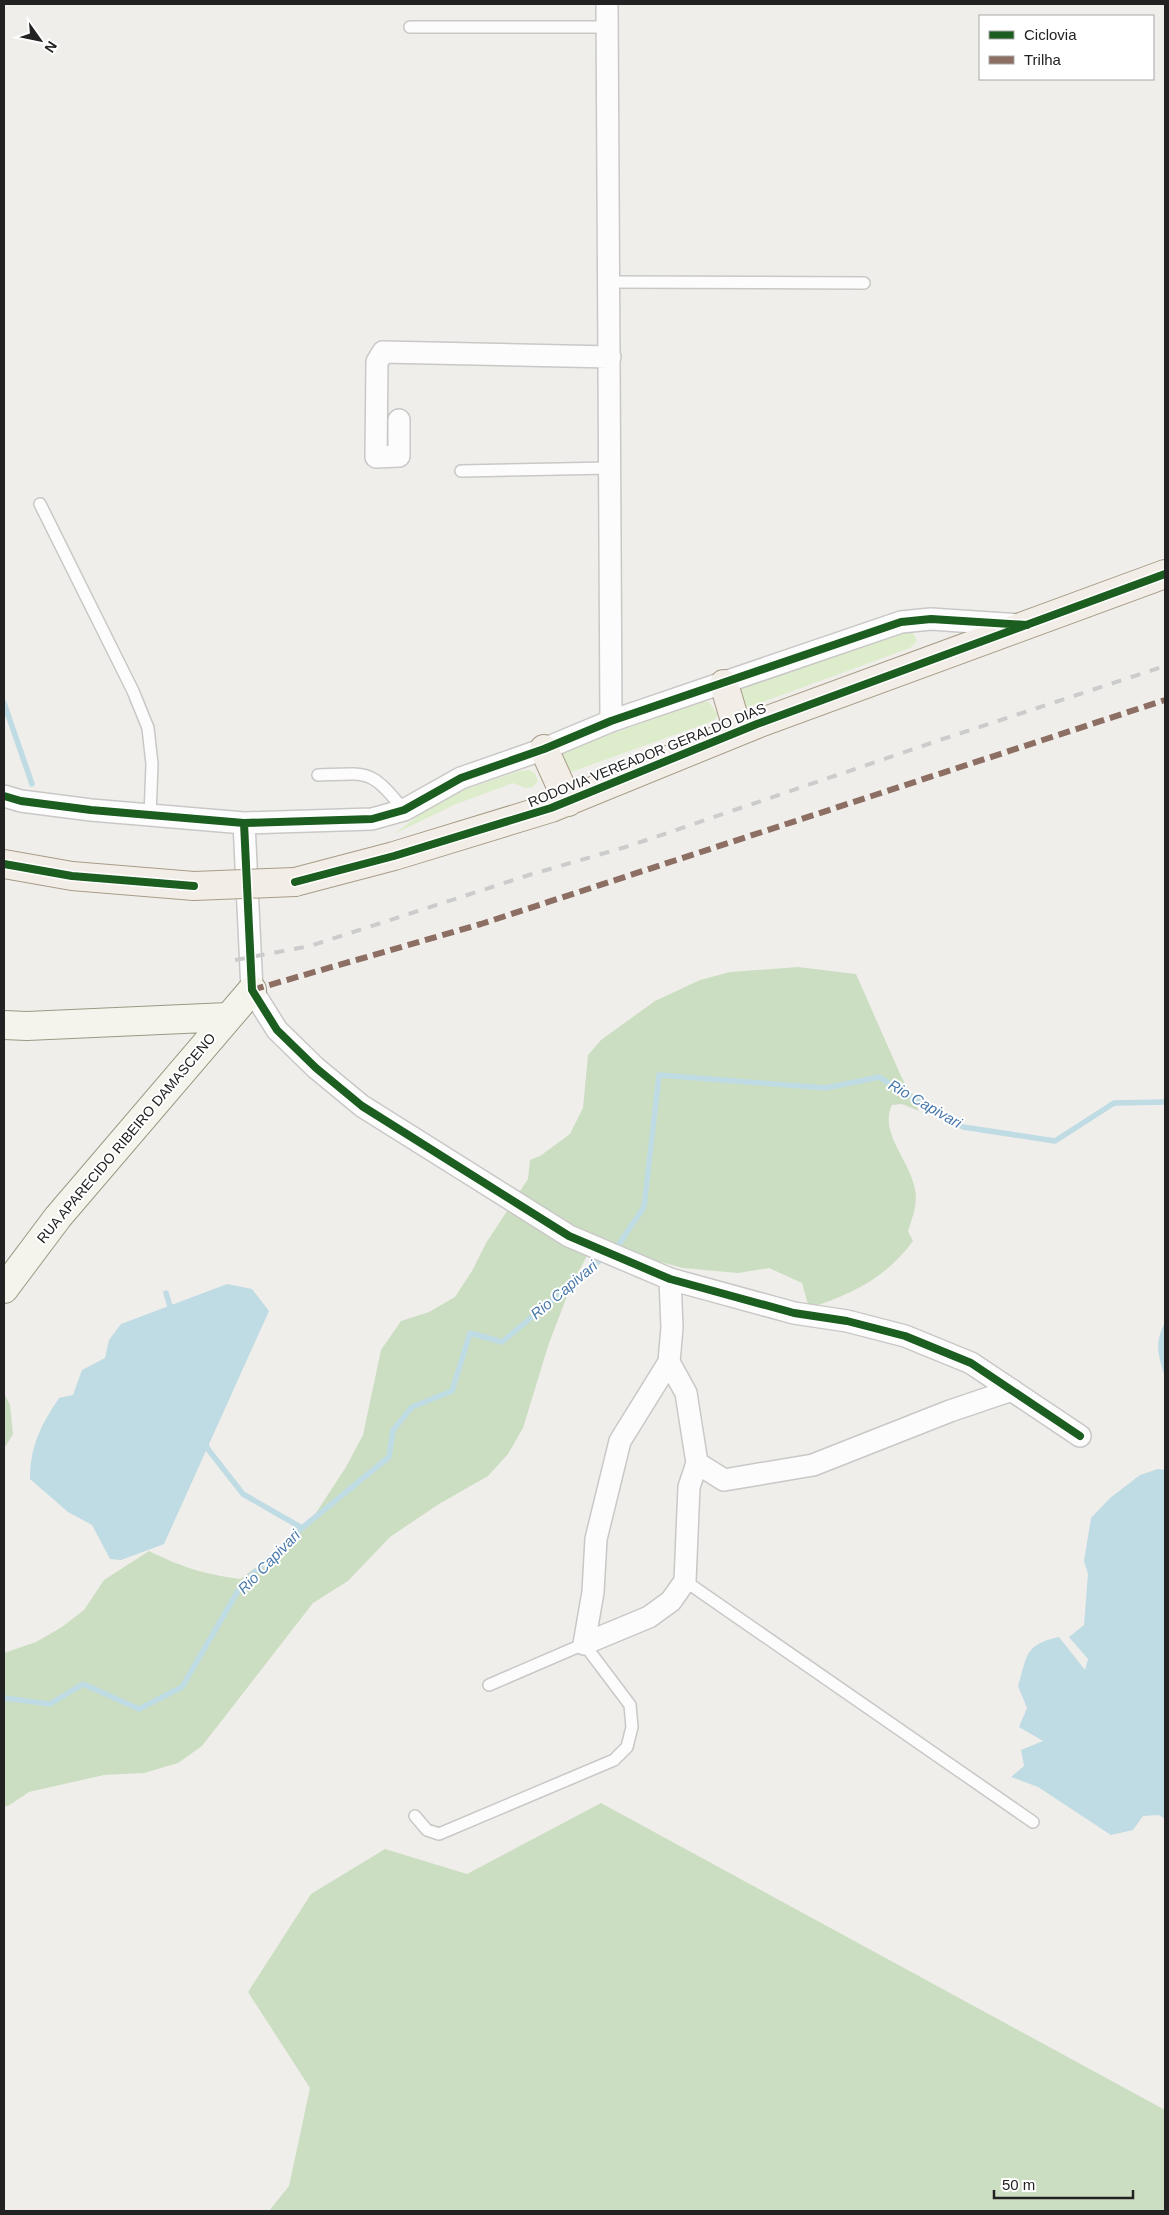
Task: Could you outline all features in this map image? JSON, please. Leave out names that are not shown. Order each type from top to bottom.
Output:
[{"type":"main road","name":"RODOVIA VEREADOR GERALDO DIAS","points":[[4,864],[72,876],[194,886],[296,882],[394,856],[568,802],[738,731],[1165,574]]},
{"type":"main road","points":[[724,684],[738,731]]},
{"type":"main road","points":[[544,749],[568,802]]},
{"type":"street","points":[[607,4],[610,282],[610,722]]},
{"type":"street","points":[[400,420],[399,456],[376,457],[377,362],[383,352],[610,356]]},
{"type":"street","points":[[4,796],[21,801],[150,816],[244,823],[372,819],[404,810],[461,778],[544,749],[610,722],[901,622],[932,619],[1027,625]]},
{"type":"street","points":[[244,823],[251,984],[277,1030],[316,1068],[362,1106],[569,1236],[670,1279],[794,1313],[847,1321],[905,1336],[971,1363],[1080,1436]]},
{"type":"street","name":"RUA APARECIDO RIBEIRO DAMASCENO","points":[[4,1289],[58,1217],[228,1017],[251,984]]},
{"type":"street","points":[[4,1025],[27,1026],[228,1017]]},
{"type":"street","points":[[584,1644],[593,1592],[596,1539],[620,1441],[669,1362],[672,1327],[670,1279]]},
{"type":"street","points":[[584,1644],[648,1617],[671,1601],[685,1581],[688,1487],[696,1463],[686,1393],[669,1362]]},
{"type":"street","points":[[696,1463],[724,1480],[813,1465],[950,1411],[1012,1390]]},
{"type":"lane","points":[[410,27],[607,27]]},
{"type":"lane","points":[[610,282],[864,283]]},
{"type":"lane","points":[[461,471],[610,468]]},
{"type":"lane","points":[[40,504],[133,691],[148,728],[152,764],[150,816]]},
{"type":"lane","points":[[318,775],[363,773],[376,779],[404,810]]},
{"type":"lane","points":[[685,1581],[1033,1822]]},
{"type":"lane","points":[[415,1816],[427,1830],[439,1834],[614,1760],[628,1748],[632,1727],[630,1705],[584,1644],[489,1685]]},
{"type":"green space","points":[[907,630],[914,634],[917,641],[910,648],[749,707],[738,703],[738,694],[742,686]]},
{"type":"green space","points":[[703,702],[709,702],[718,715],[713,721],[571,772],[561,768],[559,757],[574,747]]},
{"type":"green space","points":[[529,770],[535,773],[538,781],[533,787],[525,788],[513,783],[454,805],[394,834],[443,797],[519,771]]},
{"type":"green space","points":[[798,967],[856,974],[901,1076],[919,1111],[902,1104],[892,1105],[889,1115],[892,1135],[911,1175],[916,1197],[915,1208],[908,1231],[913,1241],[903,1254],[880,1275],[854,1291],[809,1308],[802,1283],[769,1268],[738,1273],[683,1268],[604,1247],[589,1252],[571,1286],[549,1343],[523,1428],[508,1454],[488,1476],[439,1504],[390,1537],[348,1581],[313,1603],[202,1746],[178,1763],[144,1773],[104,1775],[29,1792],[8,1806],[4,1806],[4,1653],[36,1642],[62,1627],[84,1610],[104,1580],[149,1551],[193,1569],[240,1579],[290,1543],[312,1519],[346,1467],[363,1435],[381,1350],[401,1321],[429,1312],[455,1297],[472,1271],[486,1243],[528,1179],[530,1160],[540,1156],[570,1134],[583,1108],[588,1055],[601,1040],[655,1001],[700,980],[730,972]]},
{"type":"green space","points":[[4,1393],[10,1405],[13,1434],[4,1449]]},
{"type":"green space","points":[[601,1803],[1165,2110],[1165,2211],[269,2211],[289,2186],[310,2088],[248,1992],[311,1894],[385,1849],[467,1874]]},
{"type":"water","points":[[227,1284],[252,1289],[269,1311],[164,1544],[121,1560],[110,1559],[92,1525],[68,1512],[30,1479],[32,1456],[38,1436],[59,1398],[73,1395],[82,1370],[105,1358],[109,1340],[121,1324]]},
{"type":"water","points":[[1165,1322],[1165,1377],[1160,1362],[1158,1343]]},
{"type":"water","points":[[1158,1469],[1165,1470],[1165,1819],[1159,1815],[1143,1816],[1133,1830],[1111,1835],[1038,1787],[1011,1777],[1024,1766],[1021,1750],[1043,1741],[1019,1727],[1027,1708],[1018,1686],[1026,1659],[1033,1648],[1048,1640],[1059,1637],[1085,1670],[1088,1659],[1069,1637],[1084,1625],[1088,1574],[1084,1561],[1091,1518],[1110,1498],[1140,1475]]},
{"type":"waterway","points":[[4,703],[32,784]]},
{"type":"waterway","name":"Rio Capivari","points":[[613,1249],[619,1244],[644,1207],[659,1075],[826,1088],[879,1077],[963,1127],[1055,1141],[1114,1103],[1165,1102]]},
{"type":"waterway","name":"Rio Capivari","points":[[4,1698],[50,1704],[83,1684],[139,1709],[182,1687],[242,1584],[302,1528],[389,1457],[393,1430],[412,1407],[452,1391],[470,1333],[502,1342],[604,1257]]},
{"type":"waterway","points":[[166,1293],[171,1310]]},
{"type":"waterway","points":[[206,1443],[207,1448],[243,1494],[302,1528]]},
{"type":"railway","points":[[235,960],[310,946],[529,875],[629,846],[1165,666]]},
{"type":"marked path","points":[[252,990],[481,924],[1165,700]]},
{"type":"cycle path","points":[[295,882],[394,856],[551,808],[757,724],[1165,574]]},
{"type":"cycle path","points":[[4,796],[21,801],[91,810],[244,823],[372,819],[404,810],[461,778],[544,749],[611,721],[901,622],[931,619],[1027,625]]},
{"type":"cycle path","points":[[244,823],[252,990],[277,1030],[316,1068],[362,1106],[569,1236],[670,1279],[794,1313],[847,1321],[905,1336],[971,1363],[1080,1436]]},
{"type":"cycle path","points":[[4,864],[72,876],[194,886]]}]
